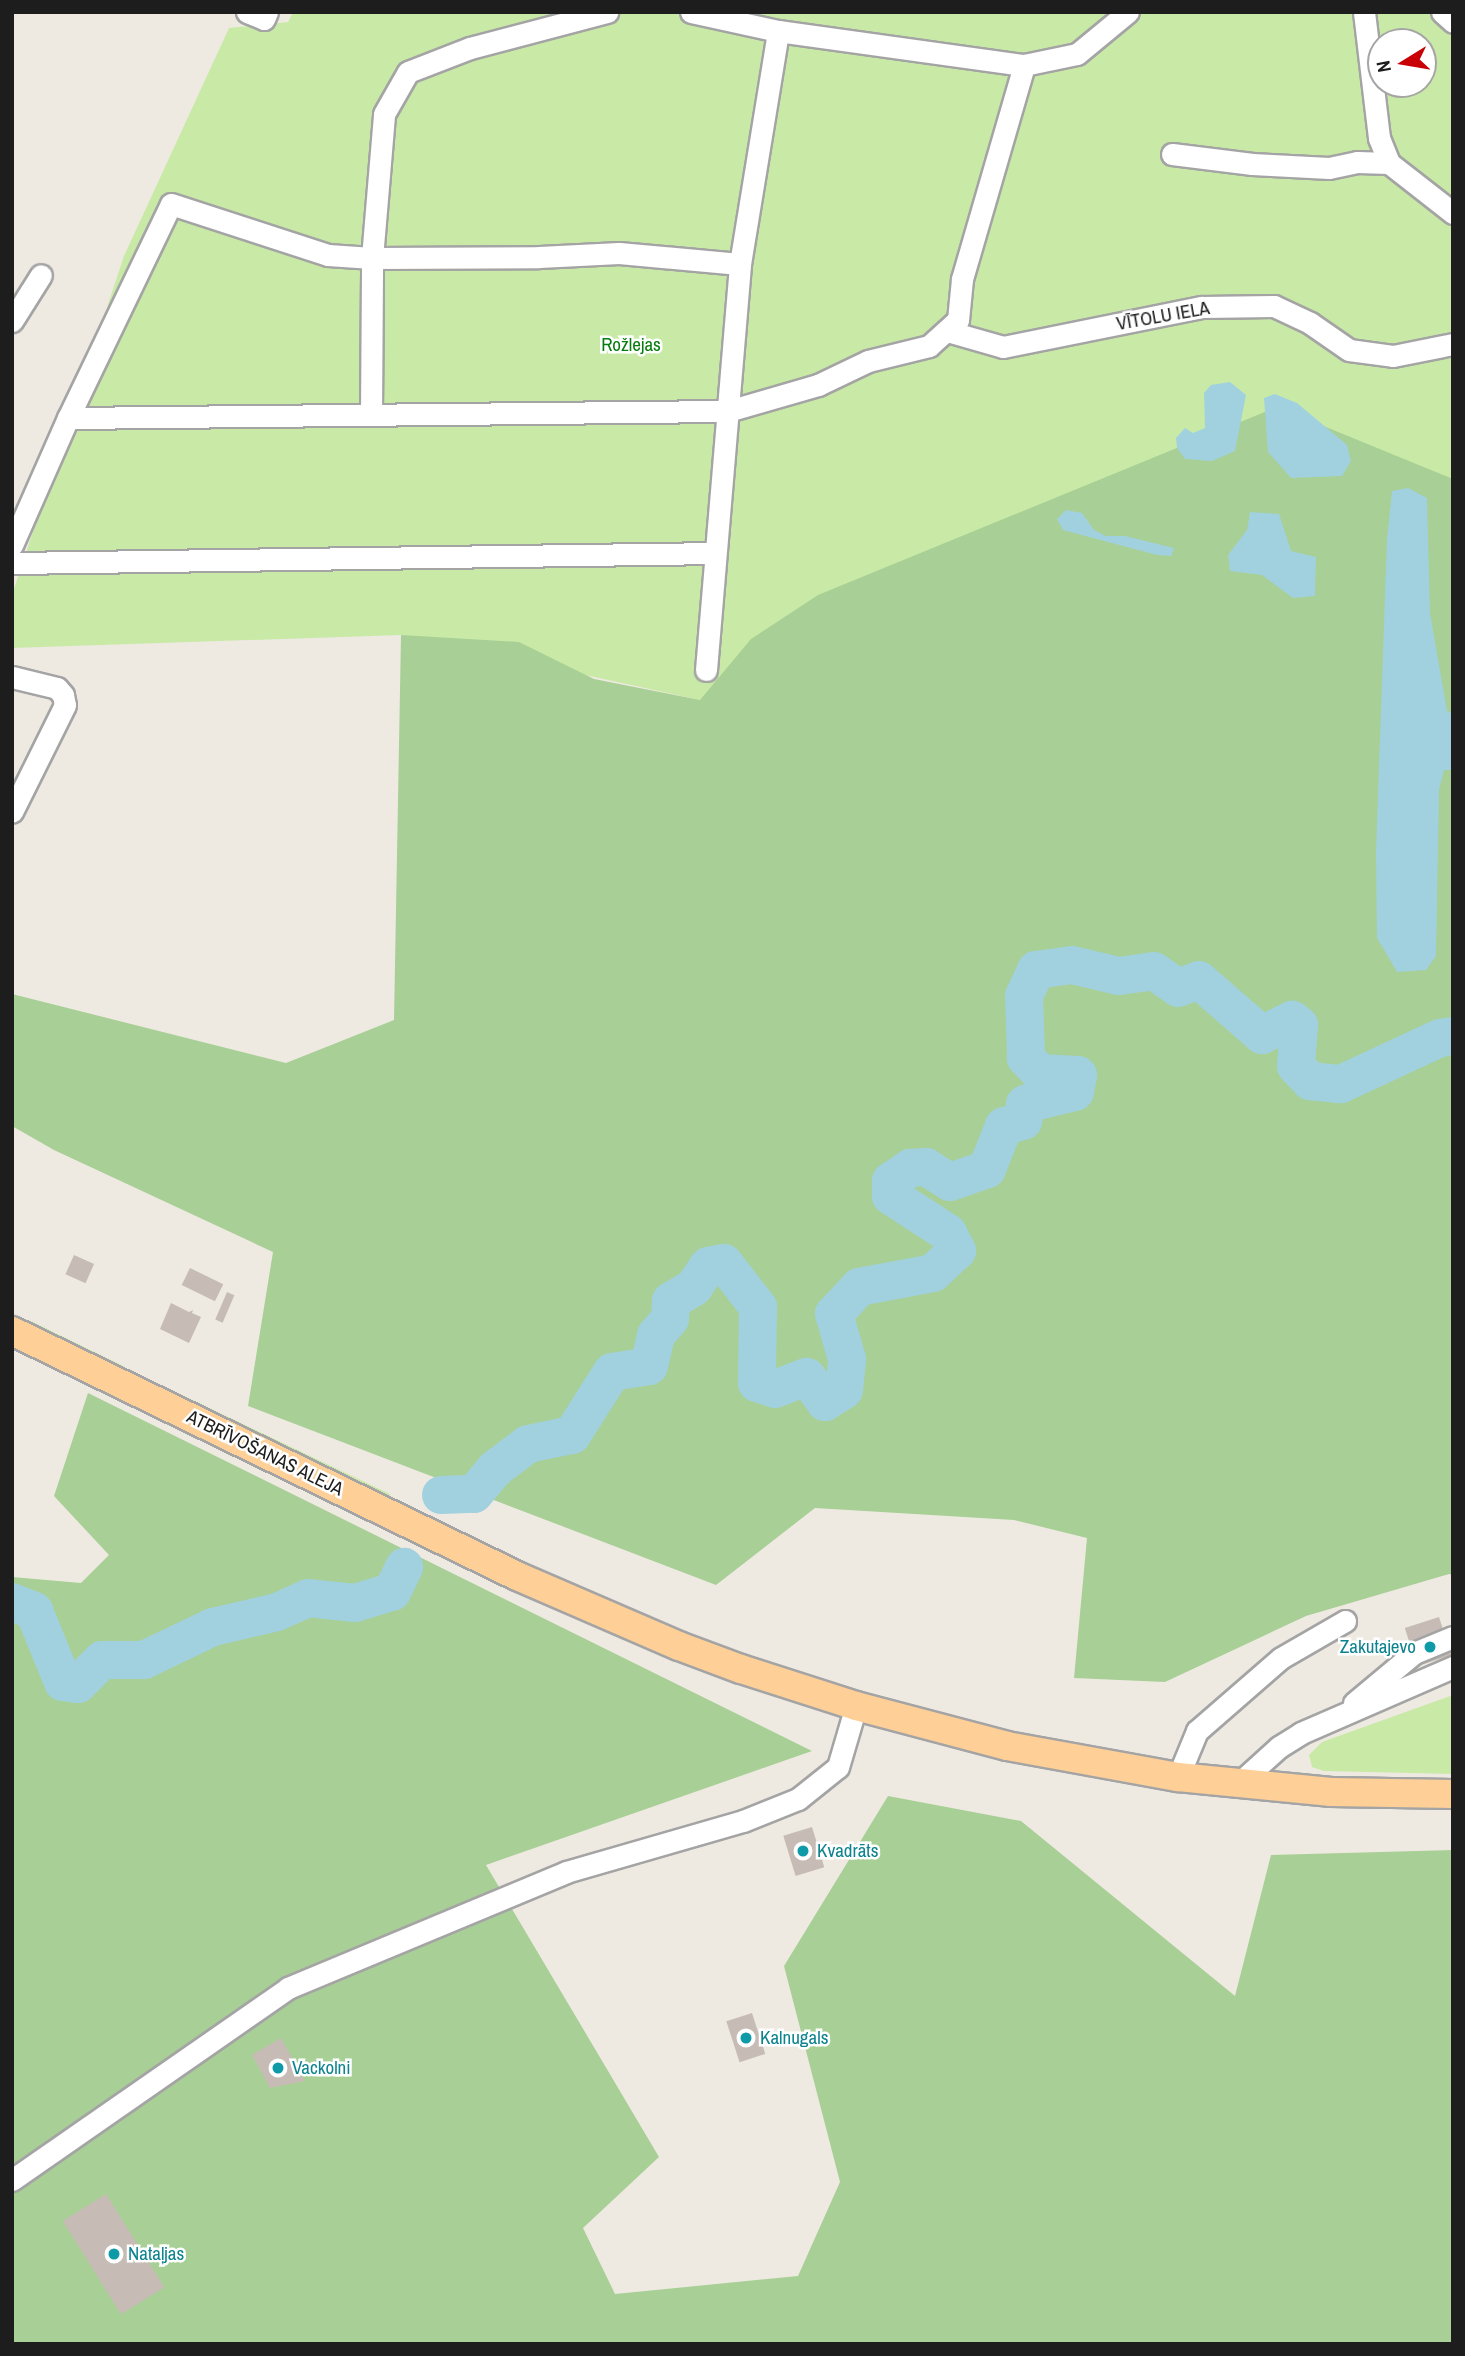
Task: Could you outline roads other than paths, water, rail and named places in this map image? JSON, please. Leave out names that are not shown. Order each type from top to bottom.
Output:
[{"type":"main road","name":"ATBRĪVOŠANAS ALEJA","points":[[12,1331],[517,1576],[679,1646],[856,1706],[1007,1746],[1178,1777],[1331,1792],[1453,1794]]},
{"type":"street","points":[[247,12],[264,19],[267,12]]},
{"type":"street","points":[[371,415],[372,258],[384,114],[408,72],[470,48],[607,12]]},
{"type":"street","points":[[691,12],[778,31],[1024,65],[1077,54],[1128,12]]},
{"type":"street","points":[[1364,12],[1379,138],[1389,163],[1453,213]]},
{"type":"street","points":[[1442,12],[1453,22]]},
{"type":"street","points":[[706,670],[740,264],[778,31]]},
{"type":"street","points":[[68,418],[728,411],[818,385],[868,361],[929,346],[958,320],[962,279],[1024,65]]},
{"type":"street","points":[[1172,155],[1252,164],[1329,168],[1357,162],[1389,163]]},
{"type":"street","points":[[12,545],[68,418],[171,204],[328,255],[372,258],[619,253],[740,264]]},
{"type":"street","points":[[12,321],[41,275]]},
{"type":"street","name":"VĪTOLU IELA","points":[[947,331],[1003,347],[1202,307],[1274,306],[1310,323],[1349,350],[1393,356],[1453,344]]},
{"type":"street","points":[[12,563],[715,552]]},
{"type":"street","points":[[12,677],[57,688],[63,695],[65,705],[12,812]]},
{"type":"street","points":[[1178,1777],[1197,1731],[1282,1658],[1345,1621]]},
{"type":"street","points":[[1335,1718],[1414,1653],[1453,1637]]},
{"type":"street","points":[[1238,1784],[1279,1747],[1335,1718],[1453,1667]]},
{"type":"street","points":[[17,2177],[288,1988],[566,1872],[743,1821],[798,1799],[838,1767],[856,1706]]},
{"type":"water","points":[[1230,382],[1246,395],[1235,451],[1212,461],[1185,459],[1177,448],[1176,438],[1185,428],[1193,433],[1205,428],[1204,393],[1211,385]]},
{"type":"water","points":[[1275,394],[1297,403],[1347,445],[1351,461],[1342,476],[1291,478],[1268,452],[1264,398]]},
{"type":"water","points":[[1408,488],[1427,498],[1430,613],[1447,711],[1453,714],[1453,770],[1444,770],[1439,790],[1436,956],[1426,970],[1397,972],[1377,938],[1376,852],[1387,539],[1392,491]]},
{"type":"water","points":[[1066,510],[1082,513],[1094,530],[1106,536],[1125,536],[1174,548],[1171,556],[1157,555],[1063,530],[1057,519]]},
{"type":"water","points":[[1250,512],[1279,514],[1291,551],[1316,557],[1315,596],[1293,598],[1262,575],[1230,571],[1228,555],[1247,530]]},
{"type":"waterway","points":[[441,1495],[474,1494],[495,1469],[528,1444],[572,1435],[612,1372],[649,1366],[656,1335],[670,1319],[671,1301],[694,1287],[708,1266],[724,1263],[758,1307],[757,1383],[775,1389],[807,1377],[825,1402],[844,1390],[847,1359],[834,1314],[859,1287],[933,1273],[957,1251],[948,1233],[891,1196],[891,1181],[910,1168],[926,1167],[950,1182],[987,1169],[1004,1126],[1023,1121],[1025,1104],[1075,1092],[1078,1075],[1040,1073],[1026,1058],[1024,996],[1036,970],[1072,965],[1119,976],[1154,971],[1178,988],[1199,980],[1262,1035],[1292,1020],[1299,1025],[1296,1066],[1310,1081],[1341,1084],[1440,1038],[1453,1036]]},
{"type":"waterway","points":[[12,1602],[34,1611],[63,1682],[78,1684],[102,1660],[144,1660],[213,1627],[277,1612],[308,1598],[355,1603],[392,1592],[404,1567]]},
{"type":"place","name":"Zakutajevo","points":[[1430,1647]]},
{"type":"place","name":"Kvadrāts","points":[[803,1851]]},
{"type":"place","name":"Kalnugals","points":[[746,2038]]},
{"type":"place","name":"Vackolni","points":[[278,2068]]},
{"type":"place","name":"Nataļjas","points":[[114,2254]]},
{"type":"park label","name":"Rožlejas","points":[[631,345]]}]
